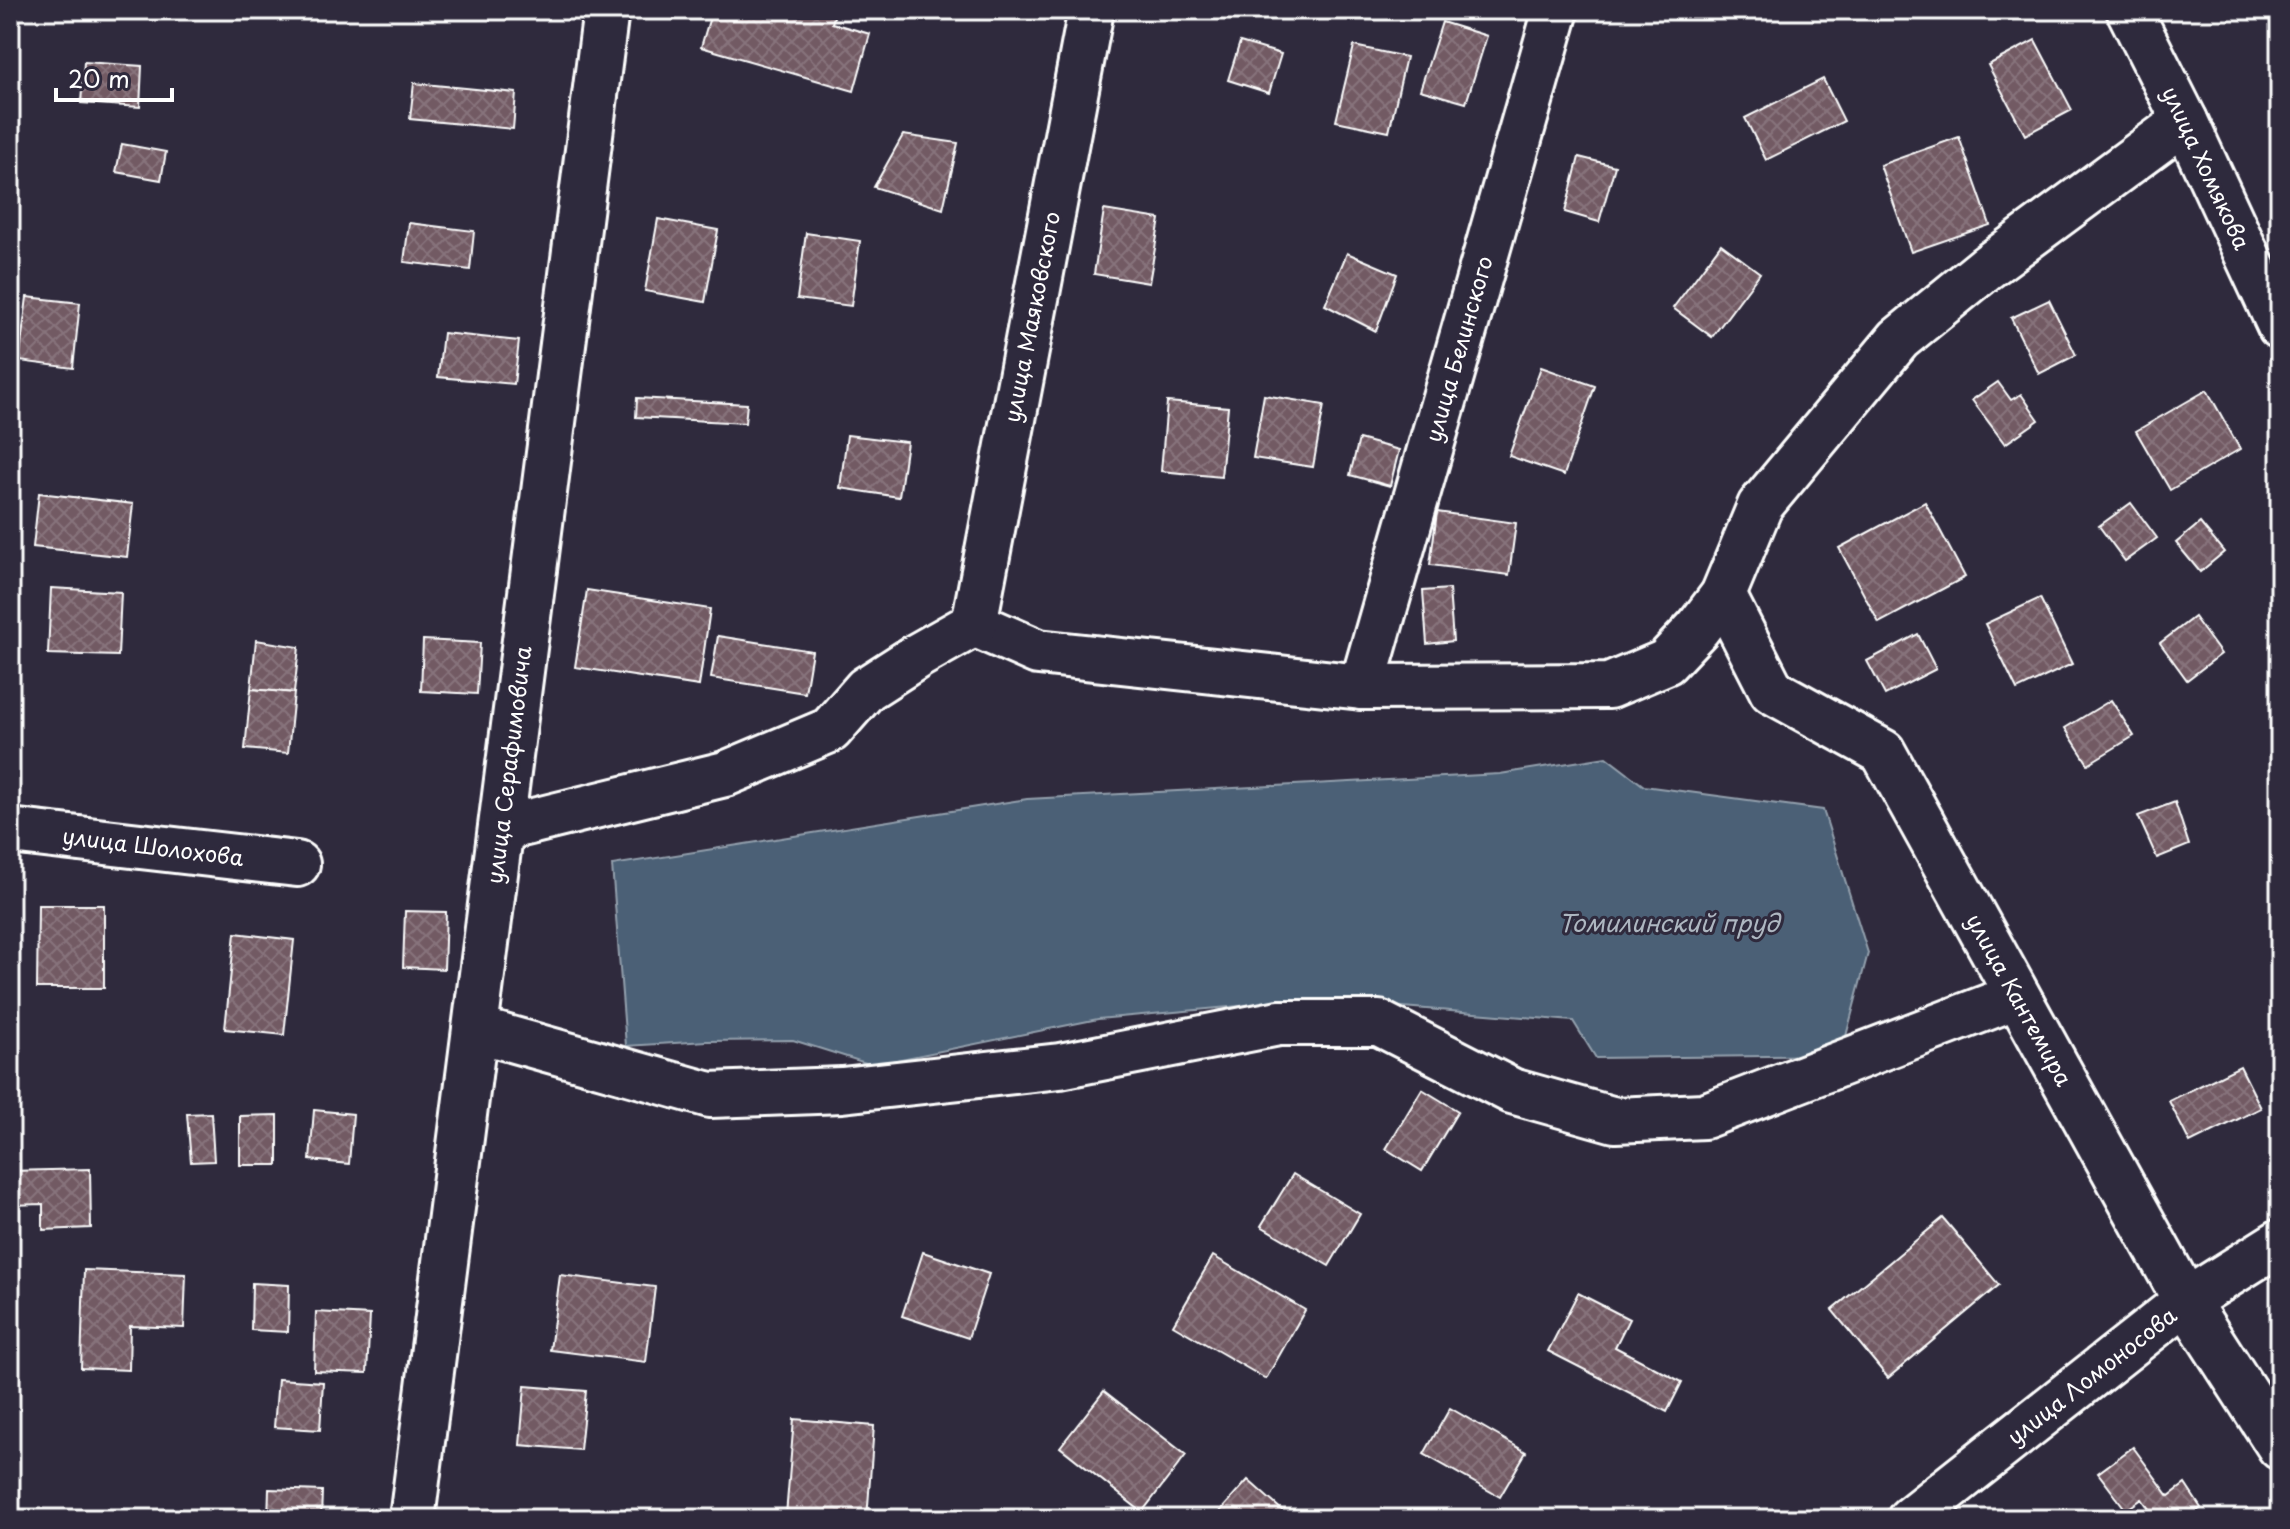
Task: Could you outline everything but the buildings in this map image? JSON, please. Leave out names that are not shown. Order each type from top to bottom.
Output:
[{"type":"street","name":"улица Серафимовича","points":[[412,1519],[606,10]]},
{"type":"street","name":"улица Маяковского","points":[[974,624],[1091,10]]},
{"type":"street","name":"улица Белинского","points":[[1362,687],[1556,10]]},
{"type":"street","name":"улица Хомякова","points":[[2129,10],[2185,121],[2280,326]]},
{"type":"street","points":[[501,829],[725,774],[830,730],[866,689],[974,624],[1038,652],[1362,687],[1609,686],[1666,662],[1698,628],[1723,595],[1760,506],[1899,339],[1986,268],[2185,121]]},
{"type":"street","name":"улица Кантемира","points":[[1723,595],[1772,691],[1883,752],[2186,1301],[2280,1447]]},
{"type":"street","name":"улица Шолохова","points":[[10,831],[297,864]]},
{"type":"street","points":[[475,1029],[710,1095],[842,1090],[1060,1066],[1279,1023],[1379,1023],[1512,1091],[1615,1120],[1704,1116],[2017,996]]},
{"type":"street","name":"улица Ломоносова","points":[[1910,1519],[2186,1301],[2280,1242]]},
{"type":"water","name":"Томилинский пруд","points":[[1606,757],[1644,786],[1823,810],[1868,953],[1841,1055],[1596,1058],[1573,1021],[1295,1001],[1098,1019],[872,1065],[793,1040],[626,1046],[612,865],[1027,799],[1500,774]]}]
